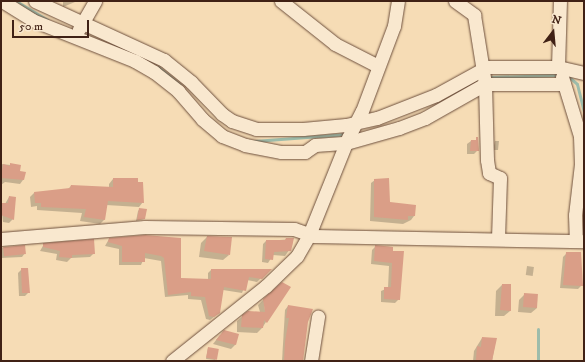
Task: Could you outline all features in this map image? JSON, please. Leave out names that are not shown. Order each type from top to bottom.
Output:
[{"type":"street","points":[[2,1],[32,20],[79,31],[164,60],[191,82],[222,114],[245,126],[256,129],[303,129],[351,133],[425,118],[483,76],[561,74]]},
{"type":"street","points":[[35,1],[79,31],[154,72],[178,91],[202,119],[231,141],[281,152],[305,152],[315,146],[351,133],[483,76],[584,73]]},
{"type":"street","points":[[79,31],[95,1]]},
{"type":"street","points":[[281,1],[335,44],[378,66]]},
{"type":"street","points":[[172,361],[280,274],[297,256],[309,235],[394,26],[398,1]]},
{"type":"street","points":[[455,1],[474,15],[483,76],[489,173],[500,178],[498,238]]},
{"type":"street","points":[[1,239],[145,227],[294,230],[309,235],[580,241],[575,215],[581,164],[580,136],[561,74],[560,1]]},
{"type":"street","points":[[311,361],[318,317]]},
{"type":"building","points":[[476,137],[478,137],[479,151],[470,151],[471,140],[476,140]]},
{"type":"building","points":[[10,163],[21,165],[20,171],[26,172],[24,180],[1,178],[3,164],[10,166]]},
{"type":"building","points":[[113,178],[138,178],[138,182],[143,182],[144,203],[108,201],[105,220],[84,217],[86,209],[41,207],[41,203],[35,203],[34,192],[70,188],[71,185],[113,187]]},
{"type":"building","points":[[389,178],[390,202],[416,205],[415,216],[408,216],[408,220],[374,217],[374,179]]},
{"type":"building","points":[[9,196],[16,197],[14,220],[1,215],[1,203],[8,203]]},
{"type":"building","points":[[139,208],[147,209],[145,219],[137,220]]},
{"type":"building","points":[[145,235],[181,238],[181,278],[211,279],[211,269],[272,269],[262,279],[249,277],[246,291],[224,287],[220,313],[214,317],[209,316],[205,297],[191,296],[191,292],[168,295],[164,258],[145,253],[145,262],[122,262],[122,246],[108,242],[109,238]]},
{"type":"building","points":[[207,236],[232,237],[230,255],[204,251]]},
{"type":"building","points":[[286,238],[294,238],[291,251],[274,252],[273,260],[265,259],[266,240],[285,240]]},
{"type":"building","points":[[94,239],[95,254],[72,255],[72,258],[59,257],[60,251],[43,247],[43,243]]},
{"type":"building","points":[[25,245],[26,254],[4,256],[3,247]]},
{"type":"building","points":[[375,245],[393,247],[393,251],[404,251],[400,300],[384,299],[384,287],[391,287],[392,263],[374,261]]},
{"type":"building","points":[[566,252],[581,252],[583,286],[563,285]]},
{"type":"building","points":[[21,268],[28,268],[30,293],[22,293]]},
{"type":"building","points":[[282,282],[291,287],[267,323],[264,320],[263,328],[241,327],[242,315],[248,311],[265,312],[263,299]]},
{"type":"building","points":[[502,284],[511,284],[511,311],[500,310]]},
{"type":"building","points":[[524,293],[538,294],[537,308],[523,307]]},
{"type":"building","points":[[288,305],[313,309],[308,322],[303,361],[284,361],[285,342],[289,318],[286,318]]},
{"type":"building","points":[[224,330],[239,334],[236,345],[216,340]]},
{"type":"building","points":[[482,337],[497,338],[492,361],[476,360],[477,346],[481,347]]},
{"type":"building","points":[[208,347],[219,349],[217,360],[206,358]]},
{"type":"waterway","points":[[16,1],[48,20]]},
{"type":"waterway","points":[[158,67],[180,85]]},
{"type":"waterway","points":[[487,77],[560,75]]},
{"type":"waterway","points":[[567,75],[577,84],[584,112]]},
{"type":"waterway","points":[[254,141],[347,134]]},
{"type":"waterway","points":[[538,329],[538,361]]}]
